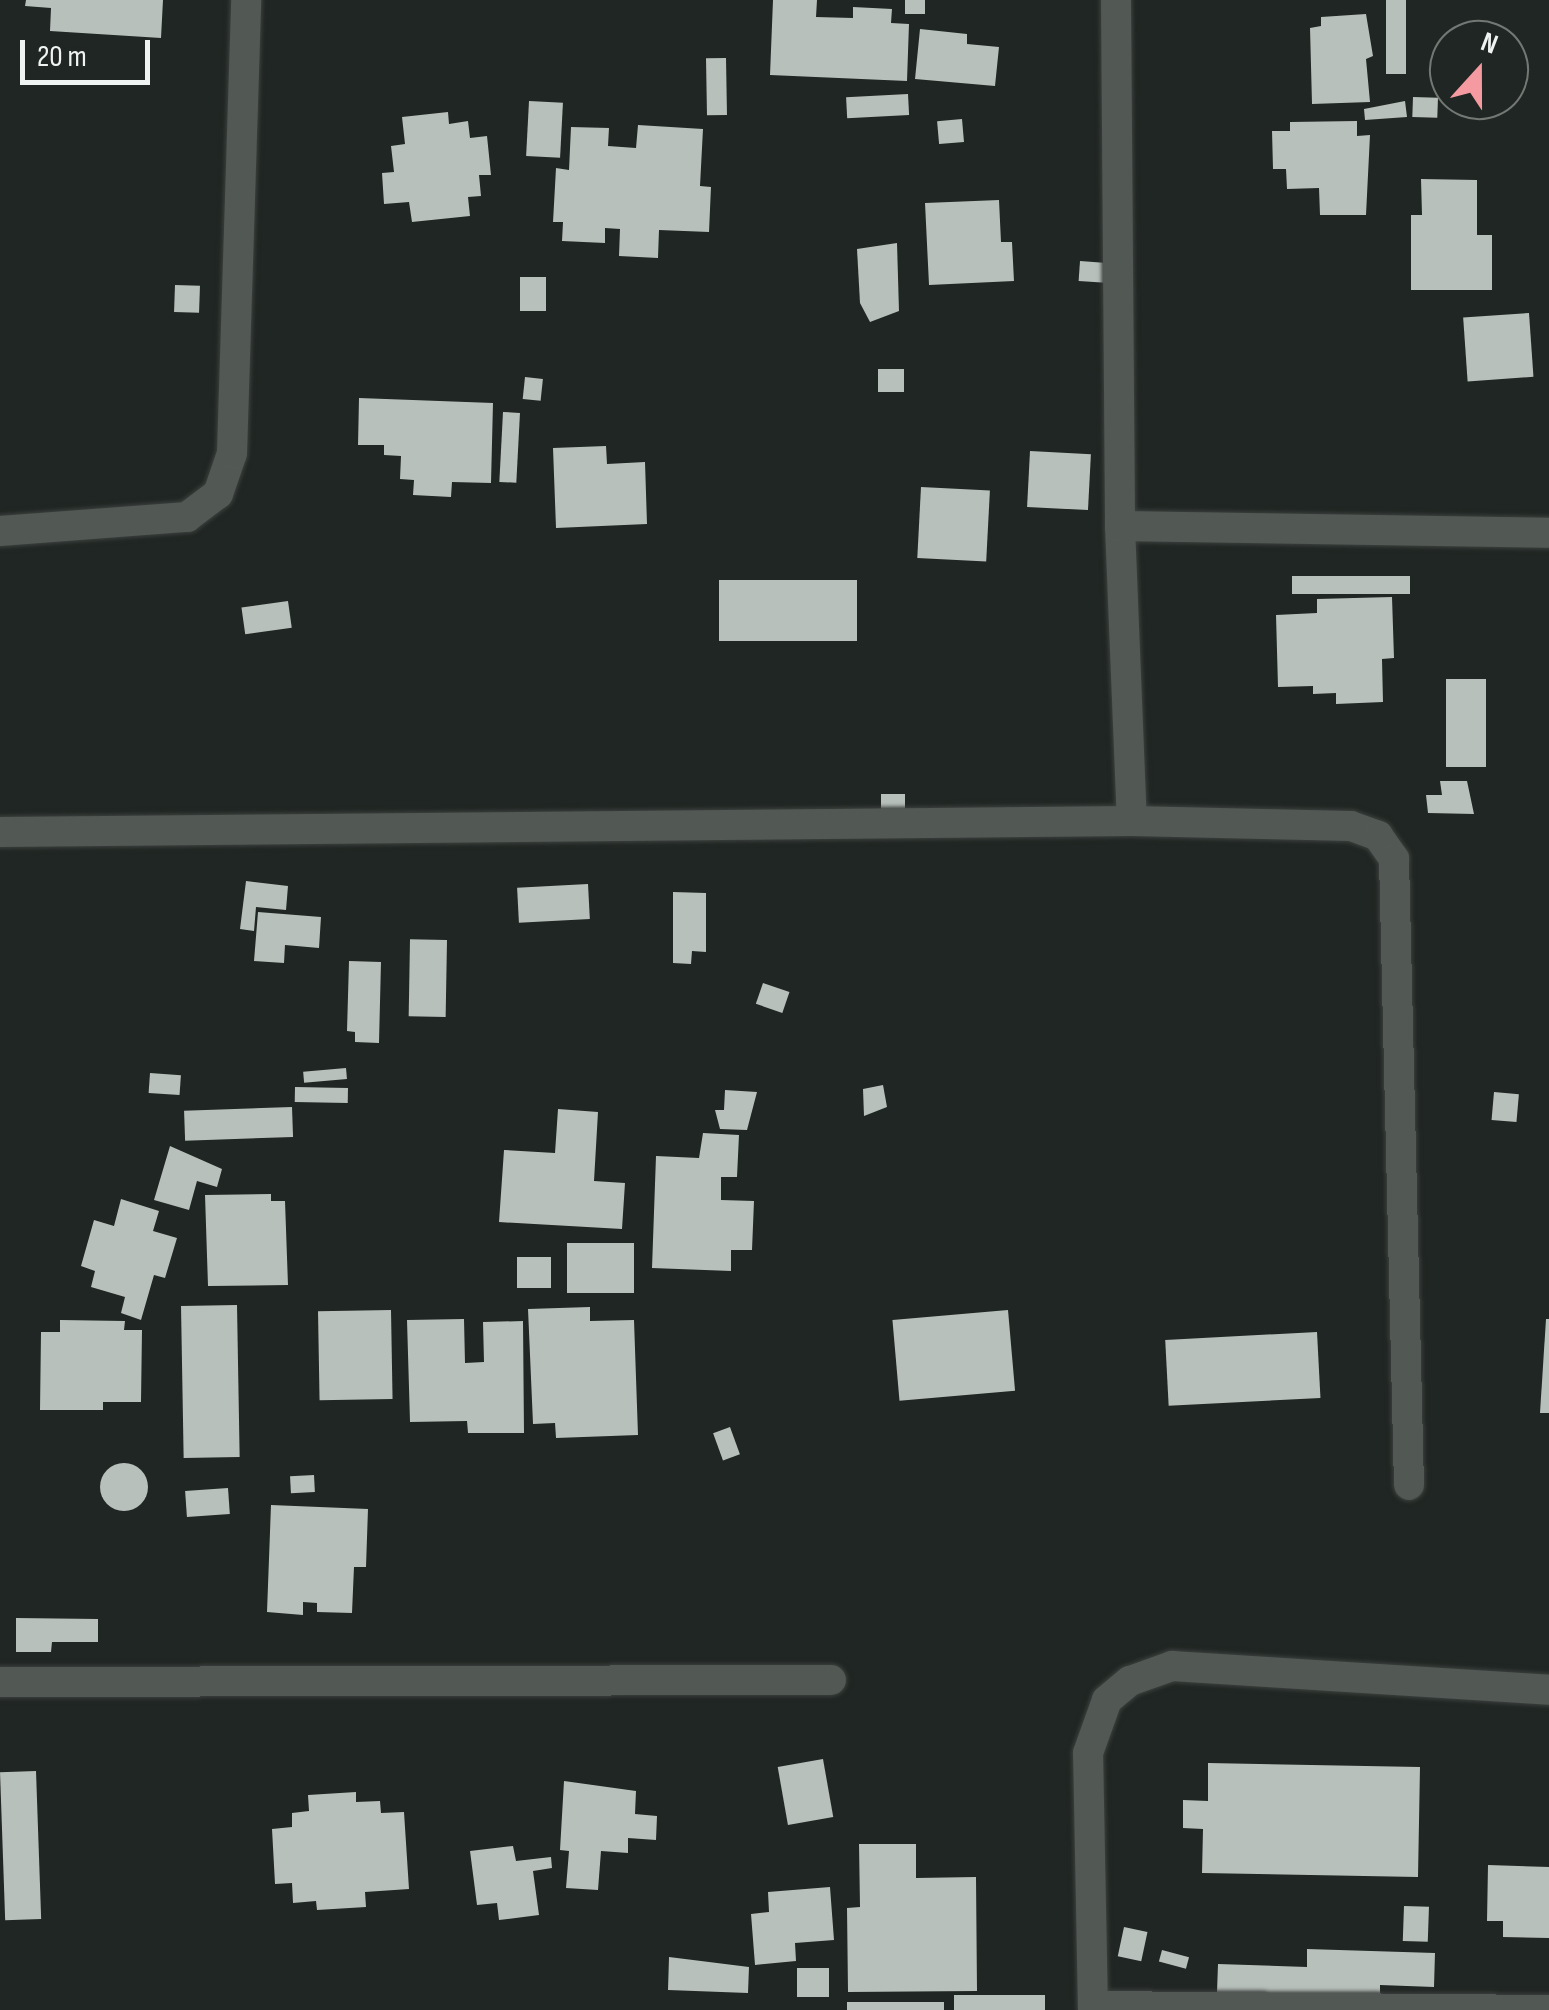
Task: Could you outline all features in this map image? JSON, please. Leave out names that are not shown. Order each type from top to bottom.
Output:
[{"type":"street","points":[[0,532],[187,517],[218,494],[232,453],[246,0]]},
{"type":"street","points":[[1116,0],[1120,526],[1132,821]]},
{"type":"street","points":[[1120,526],[1549,533]]},
{"type":"street","points":[[0,832],[1132,821],[1351,826],[1378,836],[1394,860],[1409,1485]]},
{"type":"street","points":[[1549,1690],[1172,1666],[1130,1681],[1108,1700],[1088,1753],[1093,2008],[1549,2010]]},
{"type":"street","points":[[0,1682],[831,1680]]},
{"type":"building","points":[[26,0],[163,0],[161,38],[50,31],[51,8],[25,6]]},
{"type":"building","points":[[773,0],[817,0],[816,17],[853,18],[853,7],[892,9],[891,23],[909,24],[907,81],[770,75]]},
{"type":"building","points":[[905,0],[925,0],[925,14],[905,14]]},
{"type":"building","points":[[1386,0],[1406,0],[1406,74],[1386,74]]},
{"type":"building","points":[[1366,14],[1373,56],[1366,59],[1370,102],[1312,104],[1310,28],[1321,26],[1321,17]]},
{"type":"building","points":[[920,29],[967,34],[967,44],[999,47],[995,86],[915,79]]},
{"type":"building","points":[[706,58],[726,58],[727,115],[707,115]]},
{"type":"building","points":[[908,94],[909,115],[847,118],[846,97]]},
{"type":"building","points":[[1413,97],[1429,98],[1429,118],[1412,117]]},
{"type":"building","points":[[529,101],[563,103],[560,158],[526,156]]},
{"type":"building","points":[[1405,101],[1407,117],[1365,120],[1364,109]]},
{"type":"building","points":[[448,112],[449,124],[468,121],[470,138],[487,136],[491,175],[479,175],[481,196],[468,197],[470,216],[412,222],[409,202],[384,204],[382,173],[394,172],[391,146],[405,144],[402,117]]},
{"type":"building","points":[[962,119],[964,142],[939,144],[937,121]]},
{"type":"building","points":[[1357,121],[1357,136],[1370,135],[1366,215],[1320,215],[1319,188],[1287,189],[1286,169],[1273,169],[1272,131],[1290,131],[1290,122]]},
{"type":"building","points":[[638,125],[703,129],[700,186],[711,187],[709,232],[659,230],[658,258],[619,256],[620,229],[605,228],[605,243],[562,241],[563,222],[553,222],[556,168],[569,170],[571,127],[609,128],[608,146],[636,148]]},
{"type":"building","points":[[1421,179],[1477,180],[1477,235],[1492,235],[1492,290],[1411,290],[1411,215],[1422,215]]},
{"type":"building","points":[[999,200],[1001,242],[1012,242],[1014,281],[929,285],[925,203]]},
{"type":"building","points":[[897,243],[899,311],[870,322],[860,303],[857,249]]},
{"type":"building","points":[[1080,261],[1107,263],[1106,283],[1079,281]]},
{"type":"building","points":[[520,277],[546,277],[546,311],[520,311]]},
{"type":"building","points":[[175,285],[200,286],[199,313],[174,312]]},
{"type":"building","points":[[1529,313],[1533,377],[1468,381],[1463,318]]},
{"type":"building","points":[[878,369],[904,369],[904,392],[878,392]]},
{"type":"building","points":[[525,377],[543,379],[541,401],[523,399]]},
{"type":"building","points":[[359,398],[493,403],[491,483],[452,482],[451,497],[413,495],[414,480],[400,479],[401,456],[384,455],[384,445],[358,445]]},
{"type":"building","points":[[503,412],[520,413],[516,483],[499,482]]},
{"type":"building","points":[[606,446],[607,464],[645,462],[647,524],[556,528],[553,448]]},
{"type":"building","points":[[1030,451],[1091,454],[1088,510],[1027,507]]},
{"type":"building","points":[[921,487],[990,491],[986,562],[917,558]]},
{"type":"building","points":[[1292,576],[1410,576],[1410,594],[1292,594]]},
{"type":"building","points":[[719,580],[857,580],[857,641],[719,641]]},
{"type":"building","points":[[1392,597],[1394,658],[1382,659],[1383,702],[1336,704],[1336,693],[1313,694],[1313,686],[1278,687],[1276,615],[1317,613],[1317,599]]},
{"type":"building","points":[[288,601],[292,628],[245,634],[241,608]]},
{"type":"building","points":[[1446,679],[1486,679],[1486,767],[1446,767]]},
{"type":"building","points":[[1440,781],[1467,781],[1474,814],[1428,813],[1426,795],[1442,795]]},
{"type":"building","points":[[881,794],[905,794],[905,812],[881,812]]},
{"type":"building","points":[[246,881],[288,886],[286,910],[256,907],[254,931],[240,929]]},
{"type":"building","points":[[588,884],[590,919],[519,923],[517,888]]},
{"type":"building","points":[[673,892],[706,893],[706,952],[692,951],[691,964],[673,963]]},
{"type":"building","points":[[258,912],[321,917],[319,948],[285,945],[284,963],[254,961]]},
{"type":"building","points":[[410,939],[447,940],[446,1017],[409,1016]]},
{"type":"building","points":[[349,961],[381,962],[379,1043],[355,1042],[355,1032],[347,1031]]},
{"type":"building","points":[[763,983],[789,992],[782,1013],[756,1004]]},
{"type":"building","points":[[346,1068],[347,1079],[304,1083],[303,1072]]},
{"type":"building","points":[[150,1073],[181,1075],[180,1095],[149,1093]]},
{"type":"building","points":[[883,1085],[887,1107],[864,1116],[863,1089]]},
{"type":"building","points":[[295,1087],[348,1088],[348,1103],[295,1102]]},
{"type":"building","points":[[725,1090],[757,1092],[747,1130],[720,1129],[715,1110],[724,1110]]},
{"type":"building","points":[[1494,1092],[1519,1094],[1516,1122],[1492,1120]]},
{"type":"building","points":[[292,1107],[293,1137],[185,1141],[184,1111]]},
{"type":"building","points":[[558,1109],[598,1112],[594,1181],[625,1183],[622,1229],[499,1222],[504,1150],[555,1153]]},
{"type":"building","points":[[703,1133],[739,1135],[737,1177],[721,1177],[721,1200],[754,1201],[752,1250],[731,1250],[731,1271],[652,1268],[656,1156],[699,1158]]},
{"type":"building","points":[[170,1146],[222,1169],[217,1187],[197,1181],[189,1210],[154,1200]]},
{"type":"building","points":[[271,1194],[271,1201],[285,1201],[288,1285],[208,1286],[205,1195]]},
{"type":"building","points":[[121,1199],[159,1211],[153,1231],[177,1238],[165,1278],[154,1275],[141,1320],[121,1313],[125,1297],[91,1287],[95,1271],[81,1266],[94,1220],[114,1226]]},
{"type":"building","points":[[567,1243],[634,1243],[634,1293],[567,1293]]},
{"type":"building","points":[[517,1257],[551,1257],[551,1288],[517,1288]]},
{"type":"building","points":[[237,1305],[240,1457],[184,1458],[181,1306]]},
{"type":"building","points":[[590,1307],[590,1321],[634,1320],[638,1435],[556,1438],[555,1423],[533,1424],[528,1309]]},
{"type":"building","points":[[391,1310],[393,1399],[320,1400],[318,1311]]},
{"type":"building","points":[[1008,1310],[1015,1391],[900,1401],[892,1320]]},
{"type":"building","points":[[464,1319],[465,1363],[484,1362],[483,1322],[523,1321],[524,1433],[468,1433],[467,1421],[410,1422],[407,1320]]},
{"type":"building","points":[[1546,1319],[1549,1413],[1540,1413]]},
{"type":"building","points":[[60,1320],[125,1321],[124,1330],[142,1330],[141,1402],[103,1402],[103,1410],[40,1410],[41,1332],[60,1332]]},
{"type":"building","points":[[1317,1332],[1320,1398],[1169,1406],[1165,1340]]},
{"type":"building","points":[[730,1427],[740,1454],[723,1460],[713,1433]]},
{"type":"building","points":[[124,1463],[141,1470],[148,1487],[141,1504],[124,1511],[107,1504],[100,1487],[107,1470]]},
{"type":"building","points":[[314,1475],[315,1492],[291,1493],[290,1476]]},
{"type":"building","points":[[228,1488],[230,1514],[187,1517],[185,1491]]},
{"type":"building","points":[[271,1505],[368,1509],[366,1567],[354,1567],[352,1613],[317,1612],[317,1603],[303,1602],[303,1615],[267,1612]]},
{"type":"building","points":[[16,1618],[98,1619],[98,1642],[52,1642],[51,1652],[16,1652]]},
{"type":"building","points":[[823,1759],[833,1817],[788,1825],[778,1767]]},
{"type":"building","points":[[1208,1763],[1420,1767],[1418,1877],[1202,1873],[1203,1829],[1183,1828],[1183,1800],[1208,1801]]},
{"type":"building","points":[[36,1771],[41,1919],[5,1920],[0,1772]]},
{"type":"building","points":[[564,1781],[636,1791],[635,1814],[657,1816],[656,1840],[628,1838],[628,1853],[601,1851],[598,1890],[566,1888],[569,1851],[560,1850]]},
{"type":"building","points":[[356,1792],[356,1802],[380,1801],[381,1813],[404,1812],[409,1889],[365,1892],[366,1907],[317,1910],[316,1901],[293,1903],[292,1883],[275,1884],[272,1829],[292,1827],[292,1813],[309,1811],[308,1795]]},
{"type":"building","points":[[859,1844],[916,1844],[916,1878],[976,1877],[977,1991],[848,1992],[847,1908],[860,1907]]},
{"type":"building","points":[[513,1846],[516,1861],[551,1857],[552,1868],[533,1871],[539,1915],[499,1920],[497,1903],[477,1905],[470,1851]]},
{"type":"building","points":[[1488,1865],[1549,1867],[1549,1938],[1503,1937],[1503,1921],[1487,1921]]},
{"type":"building","points":[[830,1887],[834,1940],[795,1943],[796,1961],[755,1965],[751,1914],[769,1912],[768,1892]]},
{"type":"building","points":[[1404,1906],[1429,1907],[1428,1942],[1403,1941]]},
{"type":"building","points":[[1124,1927],[1147,1932],[1141,1961],[1118,1956]]},
{"type":"building","points":[[1307,1949],[1435,1953],[1434,1987],[1380,1985],[1380,1997],[1217,1992],[1218,1964],[1307,1967]]},
{"type":"building","points":[[1162,1950],[1189,1957],[1186,1969],[1159,1962]]},
{"type":"building","points":[[669,1957],[749,1967],[748,1993],[668,1990]]},
{"type":"building","points":[[797,1968],[829,1968],[829,1997],[797,1997]]},
{"type":"building","points":[[954,1995],[1045,1995],[1045,2010],[954,2010]]},
{"type":"building","points":[[847,2002],[944,2002],[944,2010],[847,2010]]}]
